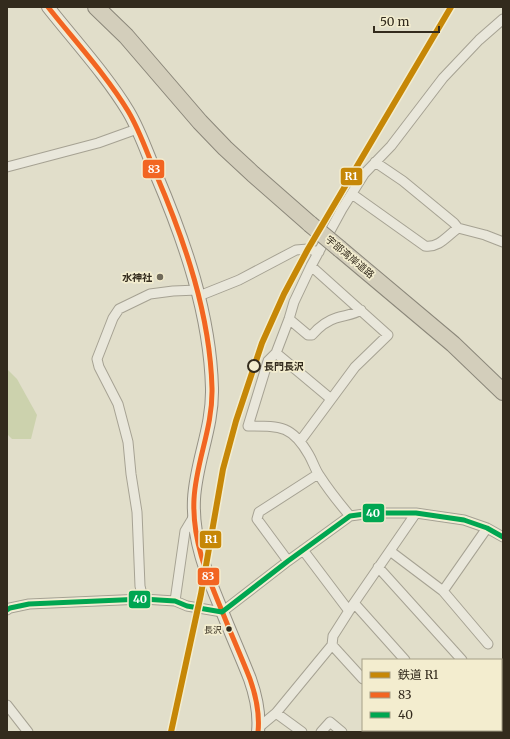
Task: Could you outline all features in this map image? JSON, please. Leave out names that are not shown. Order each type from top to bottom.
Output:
[{"type":"highway","name":"宇部湾岸道路","points":[[96,7],[116,26],[200,122],[225,148],[280,199],[453,344],[503,392]]},
{"type":"highway","name":"宇部湾岸道路","points":[[110,7],[152,66]]},
{"type":"street","points":[[48,7],[108,83],[128,111],[137,129],[181,235],[198,293],[211,369],[212,406],[210,422],[195,483],[194,516],[199,551],[213,590],[217,611],[256,695],[258,730]]},
{"type":"street","points":[[350,516],[318,474],[301,440],[286,429],[272,426],[248,426],[268,361],[276,353],[294,302],[311,266],[342,209],[364,174],[383,156],[443,78],[479,40],[503,19]]},
{"type":"street","points":[[7,166],[98,143],[137,129]]},
{"type":"street","points":[[375,162],[403,181],[454,223],[458,228],[485,235],[503,242]]},
{"type":"street","points":[[352,194],[425,246],[431,247],[437,245],[458,228]]},
{"type":"street","points":[[143,599],[140,586],[137,512],[128,442],[118,404],[99,367],[97,359],[113,318],[119,309],[150,294],[172,291],[198,293],[239,280],[296,250],[308,248],[319,252]]},
{"type":"street","points":[[301,440],[355,367],[388,335],[311,266]]},
{"type":"street","points":[[289,319],[308,335],[312,335],[324,323],[335,318],[356,314],[361,310]]},
{"type":"street","points":[[276,353],[331,399]]},
{"type":"street","points":[[288,561],[257,519],[259,512],[318,474]]},
{"type":"street","points":[[7,610],[29,604],[143,599],[175,601],[187,606],[217,611],[350,516],[372,513],[416,513],[464,520],[487,528],[503,537]]},
{"type":"street","points":[[258,730],[276,713],[332,646],[333,636],[351,607],[416,513]]},
{"type":"street","points":[[175,601],[185,531],[194,516]]},
{"type":"street","points":[[443,591],[487,528]]},
{"type":"street","points":[[303,550],[351,607],[404,659]]},
{"type":"street","points":[[390,550],[443,591],[488,644]]},
{"type":"street","points":[[378,567],[461,659]]},
{"type":"street","points":[[332,646],[362,678]]},
{"type":"street","points":[[7,705],[28,732]]},
{"type":"street","points":[[276,713],[302,732]]},
{"type":"street","points":[[321,732],[330,722],[342,732]]},
{"type":"green space","points":[[7,369],[17,379],[37,415],[31,439],[12,439],[7,434]]},
{"type":"rail line","name":"R1","points":[[171,732],[201,594],[223,469],[236,421],[262,343],[284,294],[308,249],[451,7]]},
{"type":"transit line","name":"83","points":[[48,7],[90,58],[128,111],[143,142],[167,200],[194,279],[206,333],[212,388],[210,417],[195,485],[195,529],[206,571],[252,685],[258,711],[258,732]]},
{"type":"transit line","name":"40","points":[[7,610],[29,604],[143,599],[175,601],[187,606],[222,612],[350,516],[372,513],[416,513],[464,520],[487,528],[503,537]]},
{"type":"place","name":"水神社","points":[[160,277]]},
{"type":"place","name":"長門長沢","points":[[254,366]]},
{"type":"place","name":"長沢","points":[[229,629]]}]
